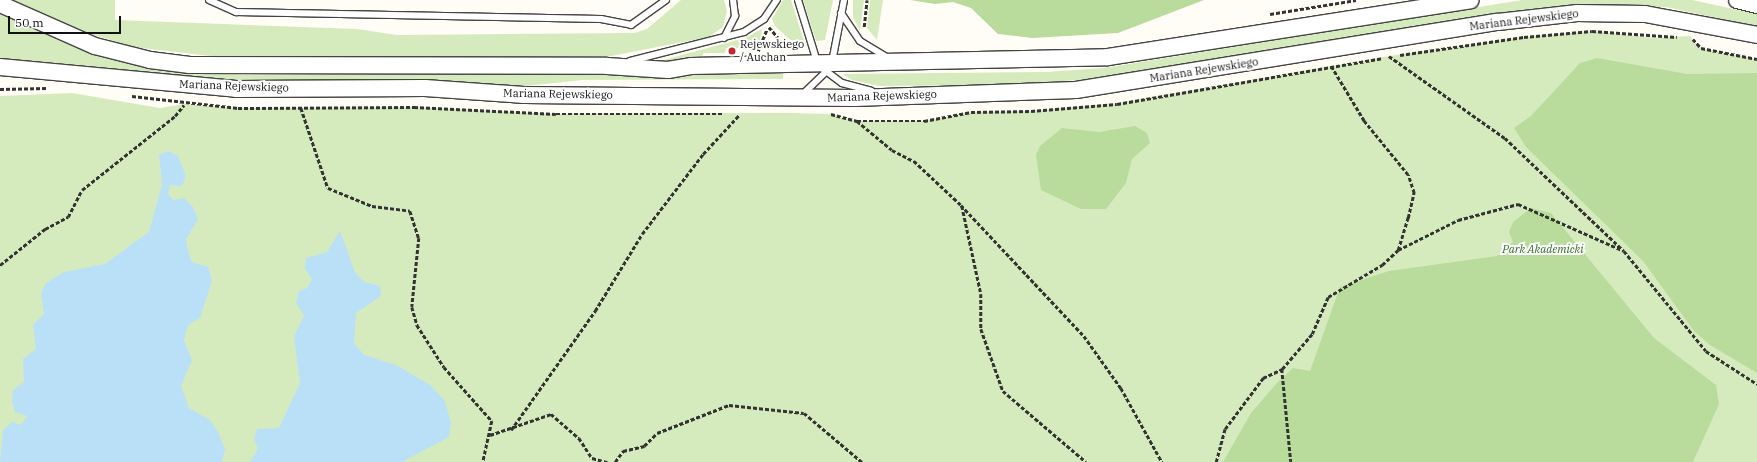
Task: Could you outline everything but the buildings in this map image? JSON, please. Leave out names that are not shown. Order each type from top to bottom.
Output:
[{"type":"street","name":"Mariana Rejewskiego","points":[[0,4],[95,46],[150,60],[190,65],[607,66],[668,70],[691,66],[825,68],[894,61],[1108,57],[1471,0]]},
{"type":"street","points":[[1737,0],[1757,5]]},
{"type":"street","name":"Mariana Rejewskiego","points":[[0,67],[236,89],[425,88],[524,95],[797,98],[1076,90],[1577,13],[1645,14],[1757,35]]},
{"type":"lane","points":[[208,0],[236,12],[601,20],[631,25],[666,0]]},
{"type":"lane","points":[[724,38],[734,20],[733,0]]},
{"type":"lane","points":[[607,66],[744,32],[764,19],[777,0]]},
{"type":"lane","points":[[798,0],[825,68],[847,84],[896,95]]},
{"type":"lane","points":[[797,98],[825,68],[844,0]]},
{"type":"lane","points":[[841,13],[860,41],[894,61]]},
{"type":"path","points":[[1266,15],[1356,0]]},
{"type":"path","points":[[764,19],[788,48],[781,49]]},
{"type":"path","points":[[1398,250],[1414,193],[1408,175],[1364,121],[1332,68],[1389,56],[1524,36],[1592,31],[1654,38],[1683,36]]},
{"type":"path","points":[[760,47],[766,32]]},
{"type":"path","points":[[1690,36],[1701,48],[1757,60]]},
{"type":"path","points":[[754,54],[765,52]]},
{"type":"path","points":[[1389,56],[1505,138],[1624,251],[1706,351],[1757,384]]},
{"type":"path","points":[[0,265],[45,229],[68,217],[82,190],[175,116],[184,104]]},
{"type":"path","points":[[301,108],[328,188],[372,206],[410,211],[419,238],[412,307],[417,325],[444,367],[489,415],[493,428],[483,462]]},
{"type":"path","points":[[511,430],[595,311],[642,234],[704,154],[740,114]]},
{"type":"path","points":[[857,121],[892,150],[914,161],[962,205],[1084,336],[1121,388],[1162,462]]},
{"type":"path","points":[[1216,462],[1225,429],[1263,378],[1282,369],[1312,334],[1328,297],[1382,265],[1398,250],[1458,220],[1518,204],[1624,251]]},
{"type":"path","points":[[962,205],[980,294],[981,329],[1003,391],[1086,462]]},
{"type":"path","points":[[1282,369],[1291,462]]},
{"type":"path","points":[[615,462],[623,451],[644,446],[657,433],[729,405],[804,413],[862,462]]},
{"type":"path","points":[[490,435],[511,430],[551,414],[578,438],[592,458],[607,462]]},
{"type":"green space","points":[[12,0],[115,0],[115,20],[357,29],[397,35],[634,33],[647,29],[681,0],[724,0],[727,11],[723,27],[709,37],[606,57],[228,58],[133,47],[79,30]]},
{"type":"green space","points":[[783,0],[791,0],[804,41],[790,40],[775,26],[772,19]]},
{"type":"green space","points":[[803,0],[833,0],[825,40],[816,41]]},
{"type":"green space","points":[[853,0],[864,0],[860,31],[853,17]]},
{"type":"green space","points":[[870,0],[883,0],[877,40],[867,28]]},
{"type":"green space","points":[[910,0],[1204,0],[1118,33],[1032,38],[998,34],[971,8],[953,2],[935,4]]},
{"type":"green space","points":[[1522,0],[1692,0],[1757,14],[1757,27],[1666,7],[1578,5],[1505,13],[1095,79],[999,85],[879,86],[852,80],[843,74],[1045,72],[1104,68]]},
{"type":"green space","points":[[0,14],[103,57],[183,72],[243,75],[783,73],[783,79],[582,80],[526,86],[415,80],[220,80],[0,59]]},
{"type":"green space","points":[[762,29],[760,41],[748,48],[726,48],[725,53],[703,53],[702,58],[676,62],[656,62],[745,38]]},
{"type":"green space","name":"Park Akademicki","points":[[1592,31],[1654,38],[1690,36],[1701,48],[1757,59],[1757,462],[0,462],[0,96],[72,93],[160,108],[184,104],[238,108],[414,107],[556,114],[790,113],[831,114],[857,121],[924,121],[971,112],[1031,111],[1117,103],[1389,56],[1524,37]]},
{"type":"green space","points":[[1597,58],[1687,74],[1757,73],[1757,373],[1710,345],[1694,331],[1643,261],[1526,147],[1514,128],[1531,116],[1580,63]]},
{"type":"green space","points":[[1135,126],[1147,133],[1150,143],[1132,159],[1126,183],[1106,209],[1081,209],[1041,190],[1036,155],[1040,146],[1062,128],[1099,132]]},
{"type":"green space","points":[[1531,208],[1551,213],[1654,338],[1716,385],[1719,404],[1693,462],[1223,462],[1251,413],[1277,383],[1293,368],[1310,371],[1340,287],[1389,271],[1497,256],[1513,242],[1509,232],[1513,222]]},
{"type":"water","points":[[168,151],[178,156],[186,176],[182,186],[170,185],[168,194],[173,200],[184,198],[193,207],[198,219],[186,239],[188,251],[192,262],[208,267],[212,281],[200,318],[188,325],[184,340],[192,360],[181,386],[189,408],[210,420],[219,434],[225,449],[222,462],[0,462],[3,430],[12,422],[21,425],[27,416],[15,412],[12,401],[13,390],[24,382],[23,359],[36,349],[33,325],[44,314],[41,293],[46,283],[64,272],[105,264],[149,232],[162,185],[159,155]]},
{"type":"water","points":[[340,231],[355,272],[364,282],[380,286],[381,296],[356,313],[354,343],[364,355],[396,365],[430,385],[445,401],[451,423],[449,437],[402,462],[250,462],[258,449],[254,439],[257,429],[279,428],[300,383],[294,337],[304,315],[296,303],[299,291],[307,288],[312,279],[305,269],[306,258],[327,252]]},
{"type":"place","name":"Rejewskiego / Auchan","points":[[732,51]]}]
